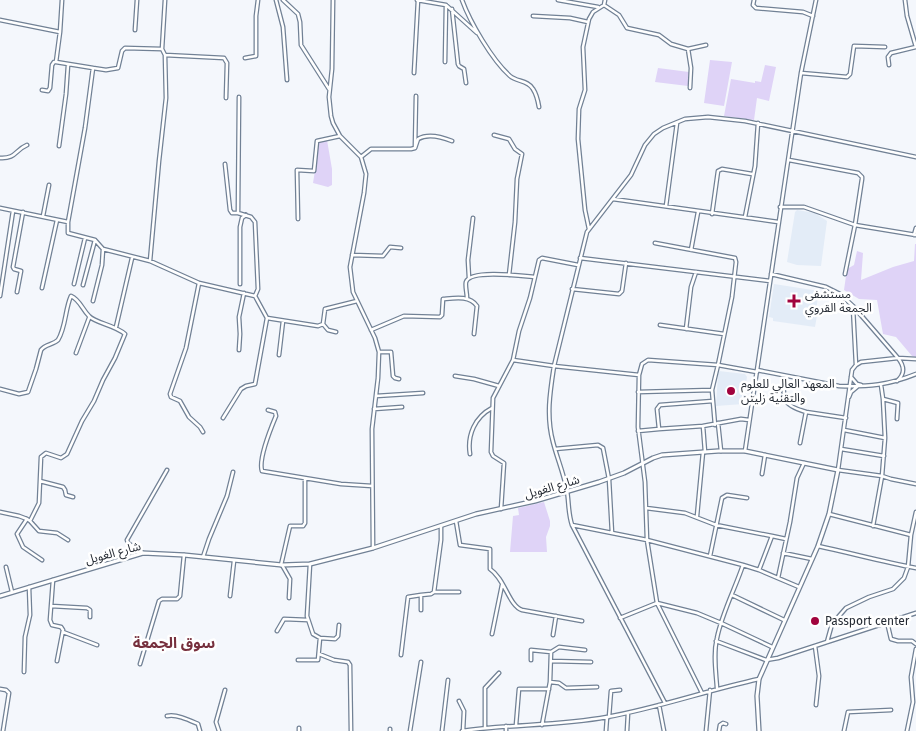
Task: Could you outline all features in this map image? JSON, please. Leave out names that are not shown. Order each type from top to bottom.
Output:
[{"type":"street","points":[[42,90],[48,91],[50,88],[52,65],[56,62],[62,0]]},
{"type":"street","points":[[135,30],[137,0]]},
{"type":"street","points":[[150,261],[166,98],[165,55],[162,49],[166,0]]},
{"type":"street","points":[[245,58],[256,56],[258,0]]},
{"type":"street","points":[[276,0],[283,28],[287,80]]},
{"type":"street","points":[[283,0],[298,14],[301,45],[330,90]]},
{"type":"street","points":[[333,0],[330,90],[333,123],[340,136],[360,157],[365,167],[366,184],[350,266],[351,283],[356,301],[371,330],[379,352],[372,429],[373,548]]},
{"type":"street","points":[[414,74],[417,0],[446,5],[479,34]]},
{"type":"street","points":[[462,0],[479,34],[511,76],[530,84],[538,100],[539,108]]},
{"type":"street","points":[[558,0],[600,8]]},
{"type":"street","points":[[589,229],[585,210],[578,119],[585,90],[582,57],[588,22],[593,12],[604,5],[605,0]]},
{"type":"street","points":[[754,0],[753,5],[756,8],[803,12],[813,16]]},
{"type":"street","points":[[745,451],[780,207],[801,74],[816,0]]},
{"type":"street","points":[[889,65],[888,57],[891,53],[916,47],[907,16],[905,0]]},
{"type":"street","points":[[445,62],[446,5]]},
{"type":"street","points":[[604,5],[619,15],[628,28],[659,35],[671,44],[688,49],[706,45]]},
{"type":"street","points":[[452,9],[458,64],[464,69],[466,83]]},
{"type":"street","points":[[533,16],[570,18],[588,22]]},
{"type":"street","points":[[0,20],[60,32]]},
{"type":"street","points":[[801,74],[846,78],[850,74],[854,46],[885,46]]},
{"type":"street","points":[[56,62],[106,70],[118,68],[122,51],[125,48],[162,49]]},
{"type":"street","points":[[688,49],[691,68],[690,88]]},
{"type":"street","points":[[165,55],[224,58],[227,63],[226,98]]},
{"type":"street","points":[[59,146],[68,65]]},
{"type":"street","points":[[93,68],[85,128],[68,222],[68,233],[95,240],[103,249],[132,258],[150,261],[199,283],[256,296]]},
{"type":"street","points":[[415,148],[416,96]]},
{"type":"street","points":[[238,213],[239,97]]},
{"type":"street","points":[[665,703],[572,525],[568,511],[567,492],[548,414],[548,399],[554,366],[578,265],[589,229],[631,175],[650,139],[663,128],[685,119],[708,117],[758,123],[916,157]]},
{"type":"street","points":[[666,206],[677,122]]},
{"type":"street","points":[[745,217],[756,160],[758,123]]},
{"type":"street","points":[[494,135],[509,139],[515,149],[522,154],[509,275]]},
{"type":"street","points":[[298,219],[297,170],[314,170],[316,141],[340,136]]},
{"type":"street","points":[[415,148],[418,139],[423,136],[452,141]]},
{"type":"street","points":[[0,158],[15,155],[20,148],[27,144]]},
{"type":"street","points":[[360,157],[371,148],[408,150],[415,148]]},
{"type":"street","points":[[788,160],[860,174],[862,179],[856,225],[845,274]]},
{"type":"street","points":[[222,418],[241,389],[254,384],[267,318],[256,296],[258,289],[254,219],[246,215],[232,213],[230,210],[225,164]]},
{"type":"street","points":[[712,214],[720,170],[752,174]]},
{"type":"street","points":[[43,216],[49,185]]},
{"type":"street","points":[[612,199],[778,222]]},
{"type":"street","points":[[780,207],[804,207],[856,225],[915,235],[916,228]]},
{"type":"street","points":[[0,208],[68,222]]},
{"type":"street","points":[[0,296],[3,266],[13,211]]},
{"type":"street","points":[[17,292],[21,271],[13,267],[23,212]]},
{"type":"street","points":[[691,250],[698,212]]},
{"type":"street","points":[[240,284],[240,227],[242,218],[246,215]]},
{"type":"street","points":[[468,298],[466,282],[469,278],[468,260],[473,218]]},
{"type":"street","points":[[42,288],[57,220]]},
{"type":"street","points":[[74,284],[85,238]]},
{"type":"street","points":[[83,284],[95,240]]},
{"type":"street","points":[[655,243],[735,258],[735,277],[712,390],[714,424]]},
{"type":"street","points":[[352,254],[383,256],[390,246],[401,248]]},
{"type":"street","points":[[94,301],[102,265],[103,249]]},
{"type":"street","points":[[116,327],[132,258]]},
{"type":"street","points":[[580,258],[770,281]]},
{"type":"street","points":[[501,509],[504,465],[503,461],[493,456],[491,452],[493,398],[513,360],[538,263],[541,259],[578,265]]},
{"type":"street","points":[[572,289],[619,294],[622,291],[626,263]]},
{"type":"street","points":[[686,329],[691,287],[696,272]]},
{"type":"street","points":[[771,274],[826,287],[840,294],[853,306],[902,362],[904,371],[897,382]]},
{"type":"street","points":[[469,278],[483,275],[534,277]]},
{"type":"street","points":[[199,283],[186,348],[170,394],[180,402],[189,417],[200,426],[203,432]]},
{"type":"street","points":[[238,350],[244,293]]},
{"type":"street","points":[[0,389],[19,394],[28,392],[42,348],[55,342],[62,330],[71,296],[80,303],[89,318],[116,327],[125,336],[65,457],[58,458],[46,453],[41,457],[37,510],[17,532],[18,538],[26,550],[42,560]]},
{"type":"street","points":[[371,330],[404,316],[440,317],[443,299],[468,298],[477,306],[474,334]]},
{"type":"street","points":[[336,332],[328,330],[323,324],[325,309],[356,301]]},
{"type":"street","points":[[853,306],[856,365]]},
{"type":"street","points":[[76,353],[89,318]]},
{"type":"street","points":[[267,318],[314,326],[323,324]]},
{"type":"street","points":[[279,354],[283,321]]},
{"type":"street","points":[[660,325],[724,334]]},
{"type":"street","points":[[379,352],[391,352],[393,376],[399,379]]},
{"type":"street","points":[[759,731],[757,696],[759,679],[818,546],[829,514],[838,470],[852,370],[861,362],[898,358],[916,359]]},
{"type":"street","points":[[513,360],[639,375]]},
{"type":"street","points":[[702,693],[657,603],[647,540],[643,462],[638,431],[639,375],[642,364],[648,360],[718,365],[849,386],[881,385],[897,382],[916,374]]},
{"type":"street","points":[[456,376],[499,386]]},
{"type":"street","points":[[786,376],[782,393],[783,397],[792,407],[806,412],[846,418]]},
{"type":"street","points":[[851,377],[860,386]]},
{"type":"street","points":[[873,526],[884,456],[885,438],[881,385]]},
{"type":"street","points":[[848,401],[852,392],[860,386]]},
{"type":"street","points":[[638,392],[712,390]]},
{"type":"street","points":[[376,396],[422,393]]},
{"type":"street","points":[[883,399],[898,402],[897,419]]},
{"type":"street","points":[[659,428],[658,406],[713,401]]},
{"type":"street","points":[[374,409],[402,407]]},
{"type":"street","points":[[470,454],[469,442],[476,423],[480,416],[492,408]]},
{"type":"street","points":[[268,410],[275,412],[276,416],[267,442],[261,469],[264,472],[305,479],[372,486]]},
{"type":"street","points":[[800,443],[806,412]]},
{"type":"street","points":[[638,431],[703,426],[742,419],[749,420]]},
{"type":"street","points":[[718,423],[721,451]]},
{"type":"street","points":[[697,516],[704,452],[703,426]]},
{"type":"street","points":[[844,430],[885,438]]},
{"type":"street","points":[[555,449],[601,446],[604,450],[609,479],[612,533]]},
{"type":"street","points":[[841,449],[884,456]]},
{"type":"street","name":"شارع الغويل","points":[[0,596],[143,553],[184,555],[281,565],[310,564],[373,548],[456,520],[567,492],[609,479],[662,455],[745,451],[838,470]]},
{"type":"street","points":[[762,474],[765,455]]},
{"type":"street","points":[[778,578],[797,478],[804,463]]},
{"type":"street","points":[[143,553],[128,544],[126,540],[167,470]]},
{"type":"street","points":[[838,470],[882,476],[916,484]]},
{"type":"street","points":[[203,557],[227,496],[234,472]]},
{"type":"street","points":[[289,598],[290,579],[281,565],[290,526],[303,526],[305,523],[305,479]]},
{"type":"street","points":[[40,481],[63,487],[66,495],[73,497]]},
{"type":"street","points":[[710,556],[722,498],[727,496],[747,498]]},
{"type":"street","points":[[646,508],[675,511],[697,516],[716,525],[786,539]]},
{"type":"street","points":[[0,512],[19,516],[28,520],[39,531],[57,533],[68,540]]},
{"type":"street","points":[[826,642],[832,624],[846,608],[893,589],[904,578],[908,567],[911,535],[916,512]]},
{"type":"street","points":[[829,514],[911,535]]},
{"type":"street","points":[[456,520],[460,545],[490,549],[490,570],[496,573],[519,609],[582,621]]},
{"type":"street","points":[[572,525],[647,540],[744,565],[799,587]]},
{"type":"street","points":[[434,592],[441,526]]},
{"type":"street","points":[[759,570],[772,536]]},
{"type":"street","points":[[818,546],[916,568]]},
{"type":"street","points":[[783,553],[812,559]]},
{"type":"street","points":[[140,664],[159,601],[162,599],[177,599],[180,596],[184,555]]},
{"type":"street","points":[[230,596],[234,560]]},
{"type":"street","points":[[310,564],[307,605],[308,620],[313,634],[320,638],[337,638],[339,626]]},
{"type":"street","points":[[717,688],[716,641],[721,622],[744,565]]},
{"type":"street","points":[[6,567],[12,592]]},
{"type":"street","points":[[53,580],[50,622],[62,628],[63,632],[58,660]]},
{"type":"street","points":[[492,634],[503,584]]},
{"type":"street","points":[[24,672],[25,637],[30,615],[29,587]]},
{"type":"street","points":[[401,655],[408,597],[434,592],[459,592]]},
{"type":"street","points":[[421,610],[422,595]]},
{"type":"street","points":[[732,596],[784,620]]},
{"type":"street","points":[[620,618],[657,603],[697,613],[772,646]]},
{"type":"street","points":[[51,606],[87,608],[90,610],[90,617]]},
{"type":"street","points":[[716,641],[766,660],[778,658],[916,613]]},
{"type":"street","points":[[553,635],[556,616]]},
{"type":"street","points":[[277,631],[284,619],[308,620]]},
{"type":"street","points":[[887,622],[891,639],[912,641],[916,644]]},
{"type":"street","points":[[63,632],[97,645]]},
{"type":"street","points":[[298,660],[316,661],[319,658],[320,638]]},
{"type":"street","points":[[816,646],[819,676],[816,705]]},
{"type":"street","points":[[530,660],[530,650],[551,652],[559,647],[585,650]]},
{"type":"street","points":[[906,731],[913,702],[911,678],[916,649]]},
{"type":"street","points":[[542,725],[550,682],[551,652]]},
{"type":"street","points":[[320,654],[334,660],[348,662],[350,665],[351,731]]},
{"type":"street","points":[[551,660],[591,662]]},
{"type":"street","points":[[410,731],[421,662]]},
{"type":"street","points":[[485,728],[485,688],[499,673]]},
{"type":"street","points":[[459,701],[464,710],[462,731],[516,725],[564,724],[628,713],[717,688],[759,679]]},
{"type":"street","points":[[442,731],[448,680]]},
{"type":"street","points":[[550,682],[559,683],[566,688],[597,687]]},
{"type":"street","points":[[0,689],[6,690],[8,693],[3,731]]},
{"type":"street","points":[[516,725],[519,689],[549,689]]},
{"type":"street","points":[[220,731],[216,722],[224,690]]},
{"type":"street","points":[[606,731],[611,691],[620,690]]},
{"type":"street","points":[[706,731],[710,690]]},
{"type":"street","points":[[659,705],[664,731]]},
{"type":"street","points":[[844,731],[848,712],[891,710]]},
{"type":"street","points":[[627,731],[628,713]]},
{"type":"street","points":[[167,716],[174,716],[194,722],[198,724],[200,731]]},
{"type":"street","points":[[719,731],[720,725],[726,724]]},
{"type":"street","points":[[506,726],[506,731]]},
{"type":"shaded area","points":[[710,60],[732,62],[724,106],[704,103]]},
{"type":"shaded area","points":[[765,65],[776,67],[769,101],[757,98],[754,120],[724,116],[731,79],[755,83],[755,81],[761,82]]},
{"type":"shaded area","points":[[658,68],[689,72],[688,86],[655,82]]},
{"type":"shaded area","points":[[327,140],[332,169],[332,185],[328,187],[313,183],[317,158],[317,142]]},
{"type":"shaded area","points":[[797,210],[815,213],[827,221],[821,266],[797,265],[787,262],[795,212]]},
{"type":"shaded area","points":[[915,244],[916,357],[912,356],[896,337],[883,334],[877,300],[859,299],[844,290],[847,269],[854,265],[857,251],[863,253],[861,280],[914,261]]},
{"type":"shaded area","name":"مستشفى الجمعة القروي","points":[[774,284],[819,291],[815,327],[773,321],[773,318],[769,317]]},
{"type":"shaded area","points":[[719,371],[745,374],[747,377],[743,404],[716,406]]},
{"type":"shaded area","points":[[544,502],[550,521],[546,537],[547,552],[510,552],[513,516],[519,515],[518,508]]},
{"type":"place","name":"مستشفى الجمعة القروي","points":[[794,301]]},
{"type":"place","name":"المعهد العالي للعلوم والتقنية زليتن","points":[[731,391]]},
{"type":"place","name":"Passport center","points":[[815,621]]},
{"type":"district","name":"سوق الجمعة","points":[[174,643]]}]
